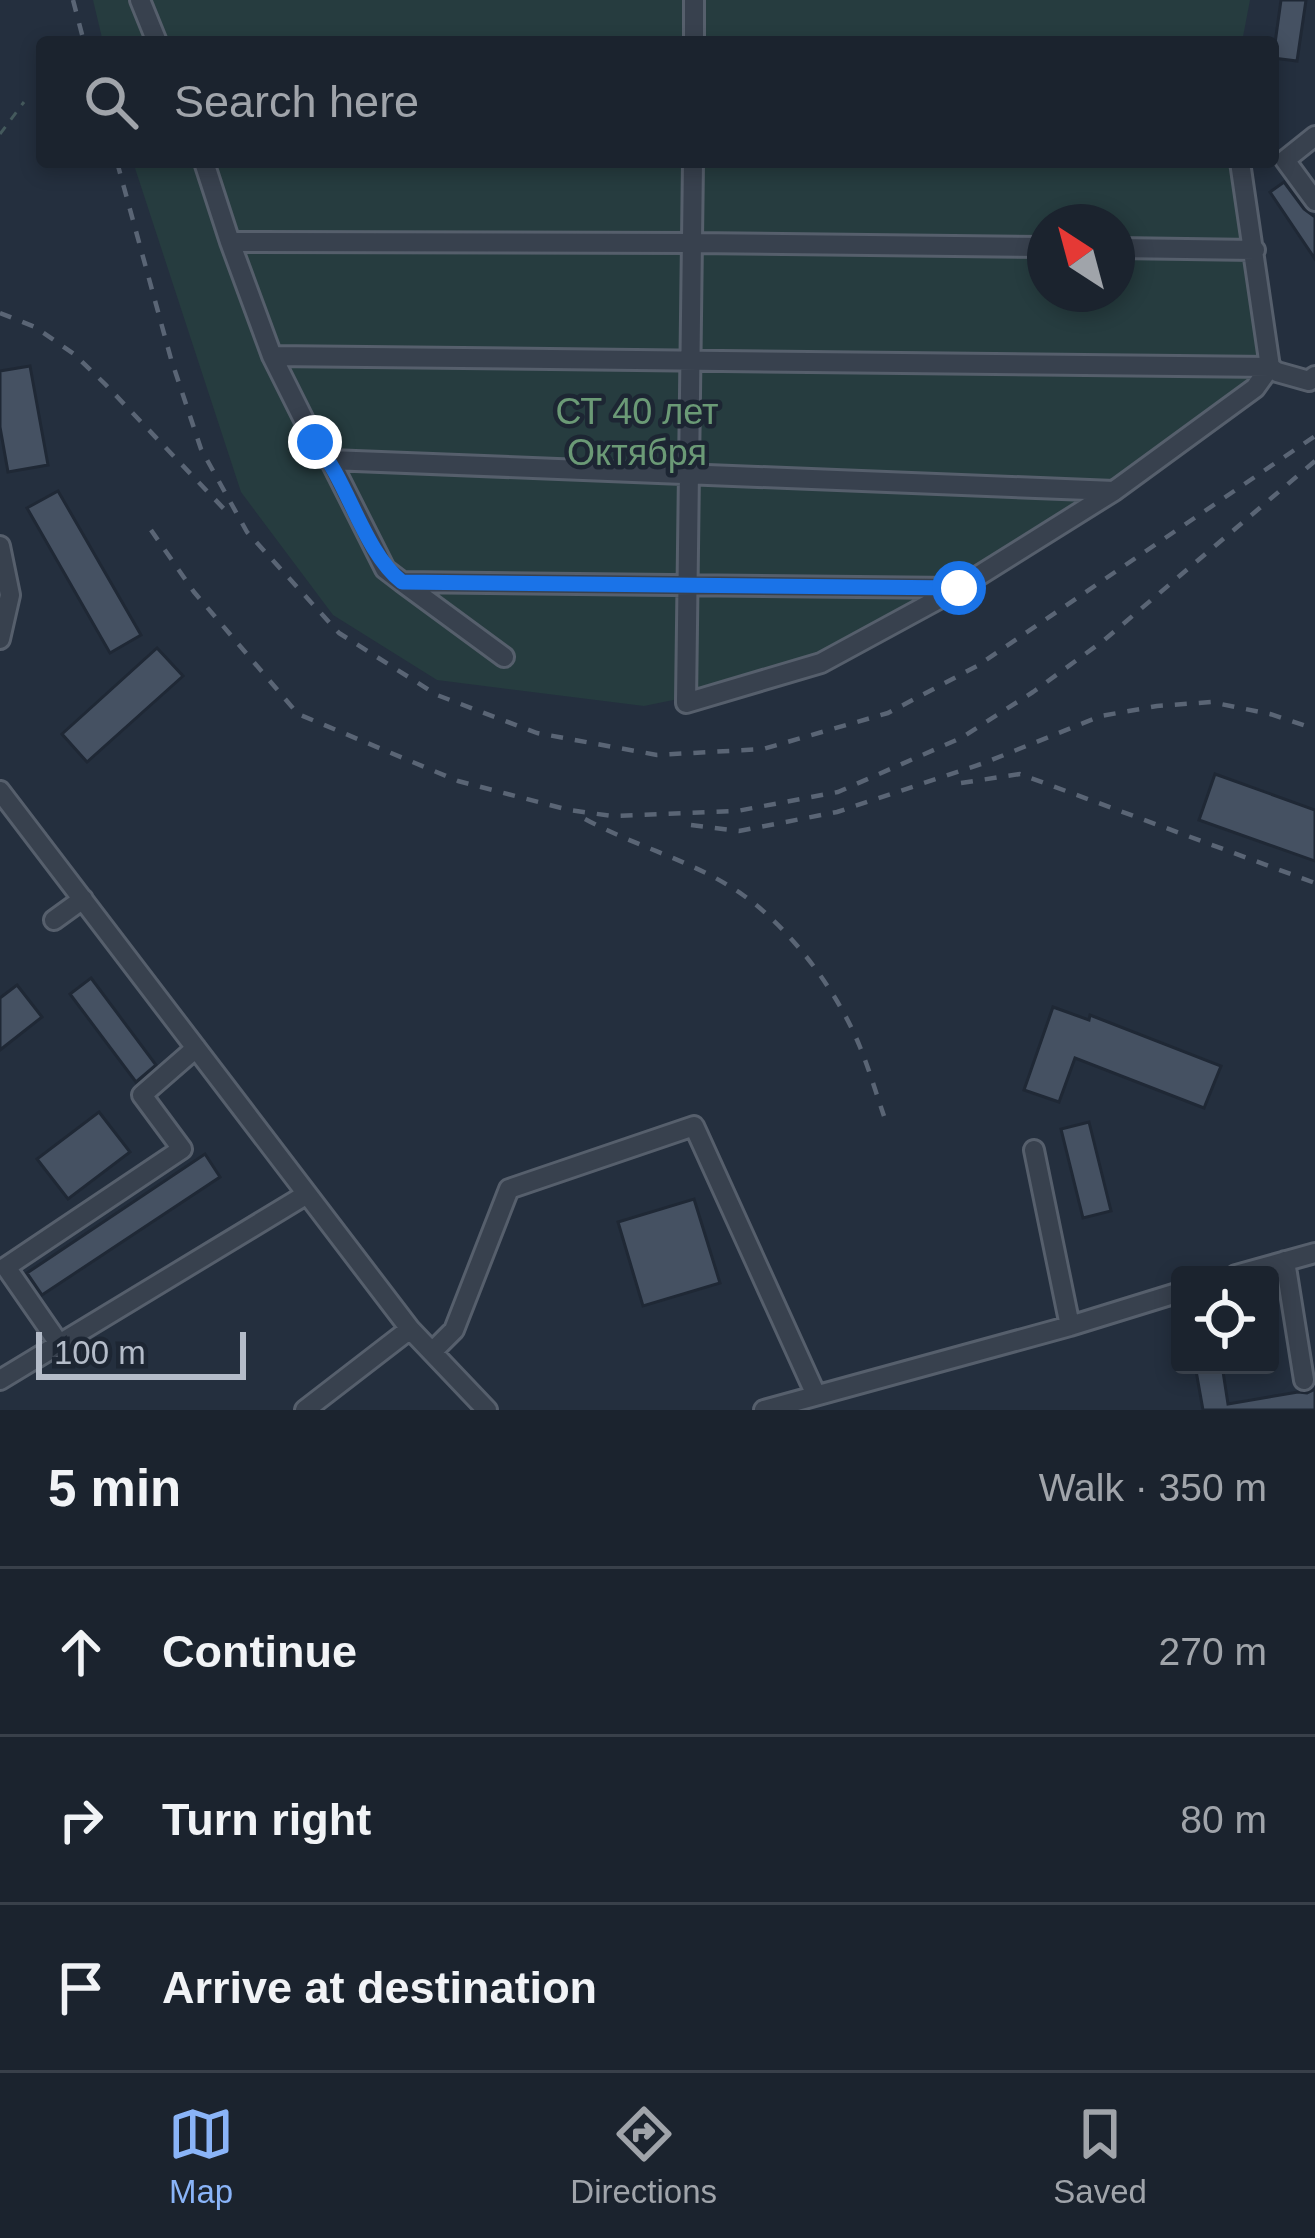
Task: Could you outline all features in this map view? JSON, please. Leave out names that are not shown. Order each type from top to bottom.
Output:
[{"type":"street","points":[[140,0],[155,36]]},
{"type":"street","points":[[694,0],[694,36]]},
{"type":"street","points":[[1315,136],[1285,160],[1315,201]]},
{"type":"street","points":[[206,168],[272,356],[385,569],[504,657]]},
{"type":"street","points":[[693,168],[686,703],[821,663],[959,588],[1114,491],[1255,388],[1270,367],[1241,168]]},
{"type":"street","points":[[230,242],[1027,247]]},
{"type":"street","points":[[1135,248],[1255,250]]},
{"type":"street","points":[[272,356],[1270,367],[1309,381],[1315,376]]},
{"type":"street","points":[[330,460],[1114,491]]},
{"type":"street","points":[[0,546],[10,596],[0,639]]},
{"type":"street","points":[[402,582],[959,588]]},
{"type":"street","points":[[0,791],[410,1329],[487,1410]]},
{"type":"street","points":[[54,920],[82,899]]},
{"type":"street","points":[[60,1345],[6,1267],[182,1149],[142,1095],[196,1048]]},
{"type":"street","points":[[432,1352],[454,1330],[509,1189],[694,1126],[816,1395]]},
{"type":"street","points":[[1034,1150],[1070,1326]]},
{"type":"street","points":[[0,1380],[308,1194]]},
{"type":"street","points":[[1270,1266],[1315,1253]]},
{"type":"street","points":[[1285,1262],[1304,1381]]},
{"type":"street","points":[[764,1410],[1171,1295]]},
{"type":"street","points":[[304,1410],[410,1329]]},
{"type":"path","points":[[0,134],[24,102]]},
{"type":"green space","points":[[93,0],[1250,0],[1243,36],[102,36]]},
{"type":"green space","name":"СТ 40 лет Октября","points":[[135,168],[1241,168],[1280,379],[967,590],[820,670],[644,706],[437,680],[333,615],[241,492]]},
{"type":"building","points":[[1281,0],[1306,0],[1297,61],[1279,59],[1276,36]]},
{"type":"building","points":[[1284,182],[1315,217],[1315,259],[1270,192]]},
{"type":"building","points":[[30,366],[48,465],[8,472],[0,427],[0,371]]},
{"type":"building","points":[[58,491],[141,635],[110,653],[27,508]]},
{"type":"building","points":[[157,648],[183,676],[87,762],[62,734]]},
{"type":"building","points":[[1215,774],[1315,810],[1315,861],[1199,820]]},
{"type":"building","points":[[91,978],[156,1065],[136,1082],[70,994]]},
{"type":"building","points":[[17,985],[42,1017],[0,1050],[0,998]]},
{"type":"building","points":[[1053,1007],[1089,1020],[1090,1015],[1221,1066],[1204,1108],[1075,1058],[1059,1102],[1024,1090]]},
{"type":"building","points":[[99,1112],[130,1152],[68,1199],[37,1159]]},
{"type":"building","points":[[1089,1122],[1111,1211],[1083,1218],[1061,1129]]},
{"type":"building","points":[[205,1154],[220,1177],[42,1295],[27,1273]]},
{"type":"building","points":[[694,1199],[720,1283],[643,1306],[618,1222]]},
{"type":"building","points":[[1197,1374],[1223,1374],[1228,1404],[1315,1389],[1315,1410],[1203,1410]]},
{"type":"railway","points":[[73,0],[82,36]]},
{"type":"railway","points":[[119,168],[201,449],[247,532],[339,633],[437,695],[537,733],[657,755],[763,749],[888,713],[977,666],[1315,436]]},
{"type":"railway","points":[[0,313],[35,327],[74,354],[226,511]]},
{"type":"railway","points":[[151,530],[194,592],[298,714],[458,781],[569,810],[612,816],[737,811],[838,792],[961,738],[1103,641],[1315,461]]},
{"type":"railway","points":[[691,825],[739,831],[837,812],[984,763],[1101,716],[1157,706],[1211,702],[1315,729]]},
{"type":"railway","points":[[961,783],[1020,774],[1315,883]]},
{"type":"railway","points":[[585,819],[725,883],[778,925],[839,1005],[860,1047],[884,1116]]},
{"type":"route","points":[[315,442],[330,460],[385,569],[402,582],[959,588]]}]
